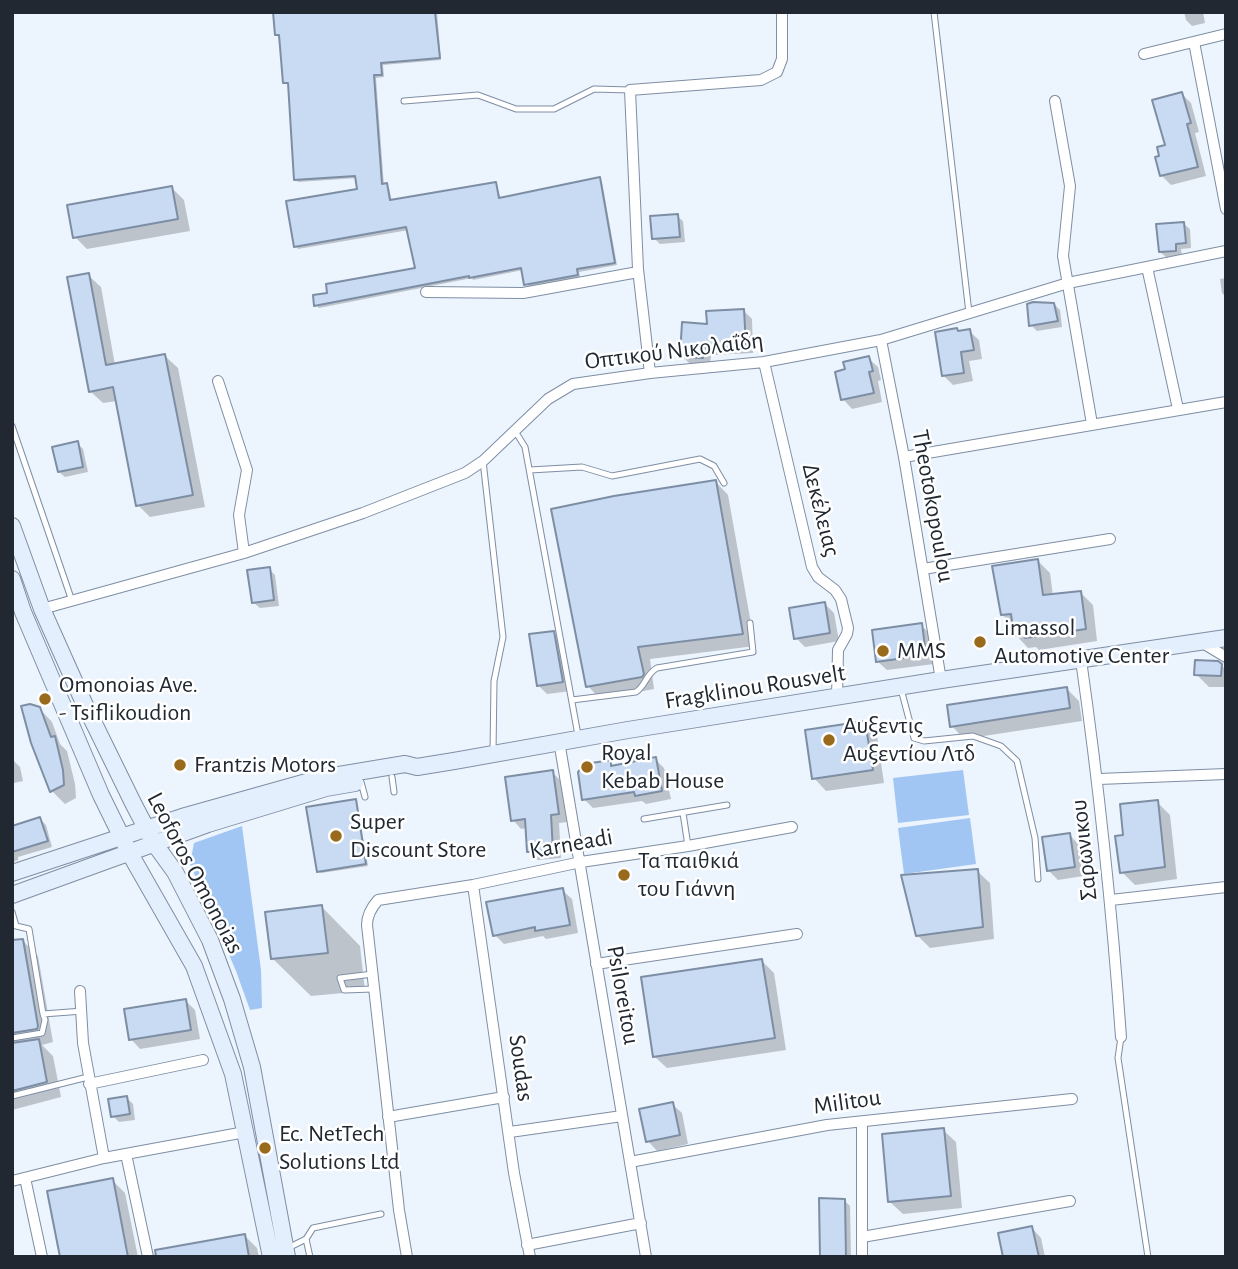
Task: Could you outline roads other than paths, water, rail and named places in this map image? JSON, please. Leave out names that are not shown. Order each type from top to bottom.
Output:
[{"type":"main road","name":"Leoforos Omonoias","points":[[12,526],[41,609],[146,828],[175,872],[210,940],[232,999],[252,1067],[281,1254]]},
{"type":"main road","name":"Leoforos Omonoias","points":[[12,579],[18,614],[121,836],[194,966],[233,1074],[245,1132],[281,1254]]},
{"type":"main road","name":"Fragklinou Rousvelt","points":[[12,873],[146,828],[321,778],[405,764],[417,767],[559,741],[900,686],[1226,638]]},
{"type":"main road","name":"Fragklinou Rousvelt","points":[[12,895],[208,824],[326,788],[363,789],[393,785],[417,767]]},
{"type":"street","points":[[650,373],[638,272],[630,90],[761,80],[777,72],[782,59],[782,12]]},
{"type":"street","points":[[1144,54],[1226,34]]},
{"type":"street","points":[[1194,42],[1226,209]]},
{"type":"street","points":[[1055,102],[1070,186],[1063,256],[1092,424]]},
{"type":"street","name":"Οπτικού Νικολαΐδη","points":[[41,609],[244,554],[363,513],[465,473],[483,461],[548,399],[573,384],[650,373],[764,362],[881,341],[1068,283],[1226,251]]},
{"type":"street","points":[[1147,267],[1178,409]]},
{"type":"street","points":[[426,292],[523,293],[638,272]]},
{"type":"street","name":"Theotokopoulou","points":[[881,341],[904,457],[941,680]]},
{"type":"street","name":"Δεκέλειας","points":[[764,362],[812,567],[818,577],[835,590],[841,599],[848,628],[838,650],[837,698]]},
{"type":"street","points":[[218,381],[247,470],[239,515],[244,554]]},
{"type":"street","points":[[904,457],[1226,402]]},
{"type":"street","points":[[922,569],[1110,539]]},
{"type":"street","points":[[1201,641],[1226,657]]},
{"type":"street","name":"Σαρωνικου","points":[[1081,660],[1098,779],[1111,900],[1121,1037]]},
{"type":"street","name":"Psiloreitou","points":[[559,741],[646,1257]]},
{"type":"street","points":[[1098,779],[1226,774]]},
{"type":"street","name":"Karneadi","points":[[373,974],[367,919],[378,901],[409,891],[473,885],[581,862],[792,827]]},
{"type":"street","name":"Soudas","points":[[473,885],[514,1173],[530,1257]]},
{"type":"street","points":[[1111,900],[1226,887]]},
{"type":"street","points":[[596,964],[797,934]]},
{"type":"street","points":[[373,974],[398,1210],[407,1257]]},
{"type":"street","points":[[80,991],[83,1043],[104,1158]]},
{"type":"street","points":[[89,1081],[203,1060]]},
{"type":"street","points":[[388,1117],[504,1097]]},
{"type":"street","name":"Militou","points":[[630,1162],[827,1125],[1072,1099]]},
{"type":"street","points":[[510,1132],[622,1116]]},
{"type":"street","points":[[862,1122],[862,1257]]},
{"type":"street","points":[[12,1181],[104,1158],[245,1132]]},
{"type":"street","points":[[126,1154],[148,1257]]},
{"type":"street","points":[[25,1178],[42,1257]]},
{"type":"street","points":[[862,1237],[1070,1201]]},
{"type":"street","points":[[527,1245],[641,1223]]},
{"type":"lane","points":[[934,12],[969,313]]},
{"type":"lane","points":[[404,101],[478,95],[516,109],[554,109],[594,89],[630,90]]},
{"type":"lane","points":[[12,426],[72,601]]},
{"type":"lane","points":[[515,430],[525,447],[530,470],[579,738]]},
{"type":"lane","points":[[530,470],[582,467],[612,476],[700,459],[714,466],[724,483]]},
{"type":"lane","points":[[483,461],[503,637],[494,681],[494,754]]},
{"type":"lane","points":[[572,700],[636,692],[642,689],[651,671],[657,668],[753,652],[750,623]]},
{"type":"lane","points":[[900,686],[914,738],[924,741],[973,736],[1001,746],[1017,761],[1035,838],[1038,879]]},
{"type":"lane","points":[[644,820],[727,805]]},
{"type":"lane","points":[[683,813],[688,846]]},
{"type":"lane","points":[[12,912],[16,926],[29,929],[45,1020],[42,1033],[12,1038]]},
{"type":"lane","points":[[373,974],[340,978],[344,990],[374,989]]},
{"type":"lane","points":[[43,1014],[83,1011]]},
{"type":"lane","points":[[1121,1037],[1118,1058],[1148,1257]]},
{"type":"lane","points":[[12,1096],[89,1081]]},
{"type":"lane","points":[[281,1254],[306,1239],[313,1228],[381,1214]]},
{"type":"lane","points":[[306,1239],[310,1257]]},
{"type":"place","name":"Limassol Automotive Center","points":[[980,642]]},
{"type":"place","name":"MMS","points":[[883,651]]},
{"type":"place","name":"Omonoias Ave. - Tsiflikoudion","points":[[45,699]]},
{"type":"place","name":"Αυξεντις Αυξεντίου Λτδ","points":[[829,740]]},
{"type":"place","name":"Frantzis Motors","points":[[180,765]]},
{"type":"place","name":"Royal Kebab House","points":[[587,767]]},
{"type":"place","name":"Super Discount Store","points":[[336,836]]},
{"type":"place","name":"Τα παιθκιά του Γιάννη","points":[[624,875]]},
{"type":"place","name":"Ec. NetTech Solutions Ltd","points":[[265,1148]]}]
